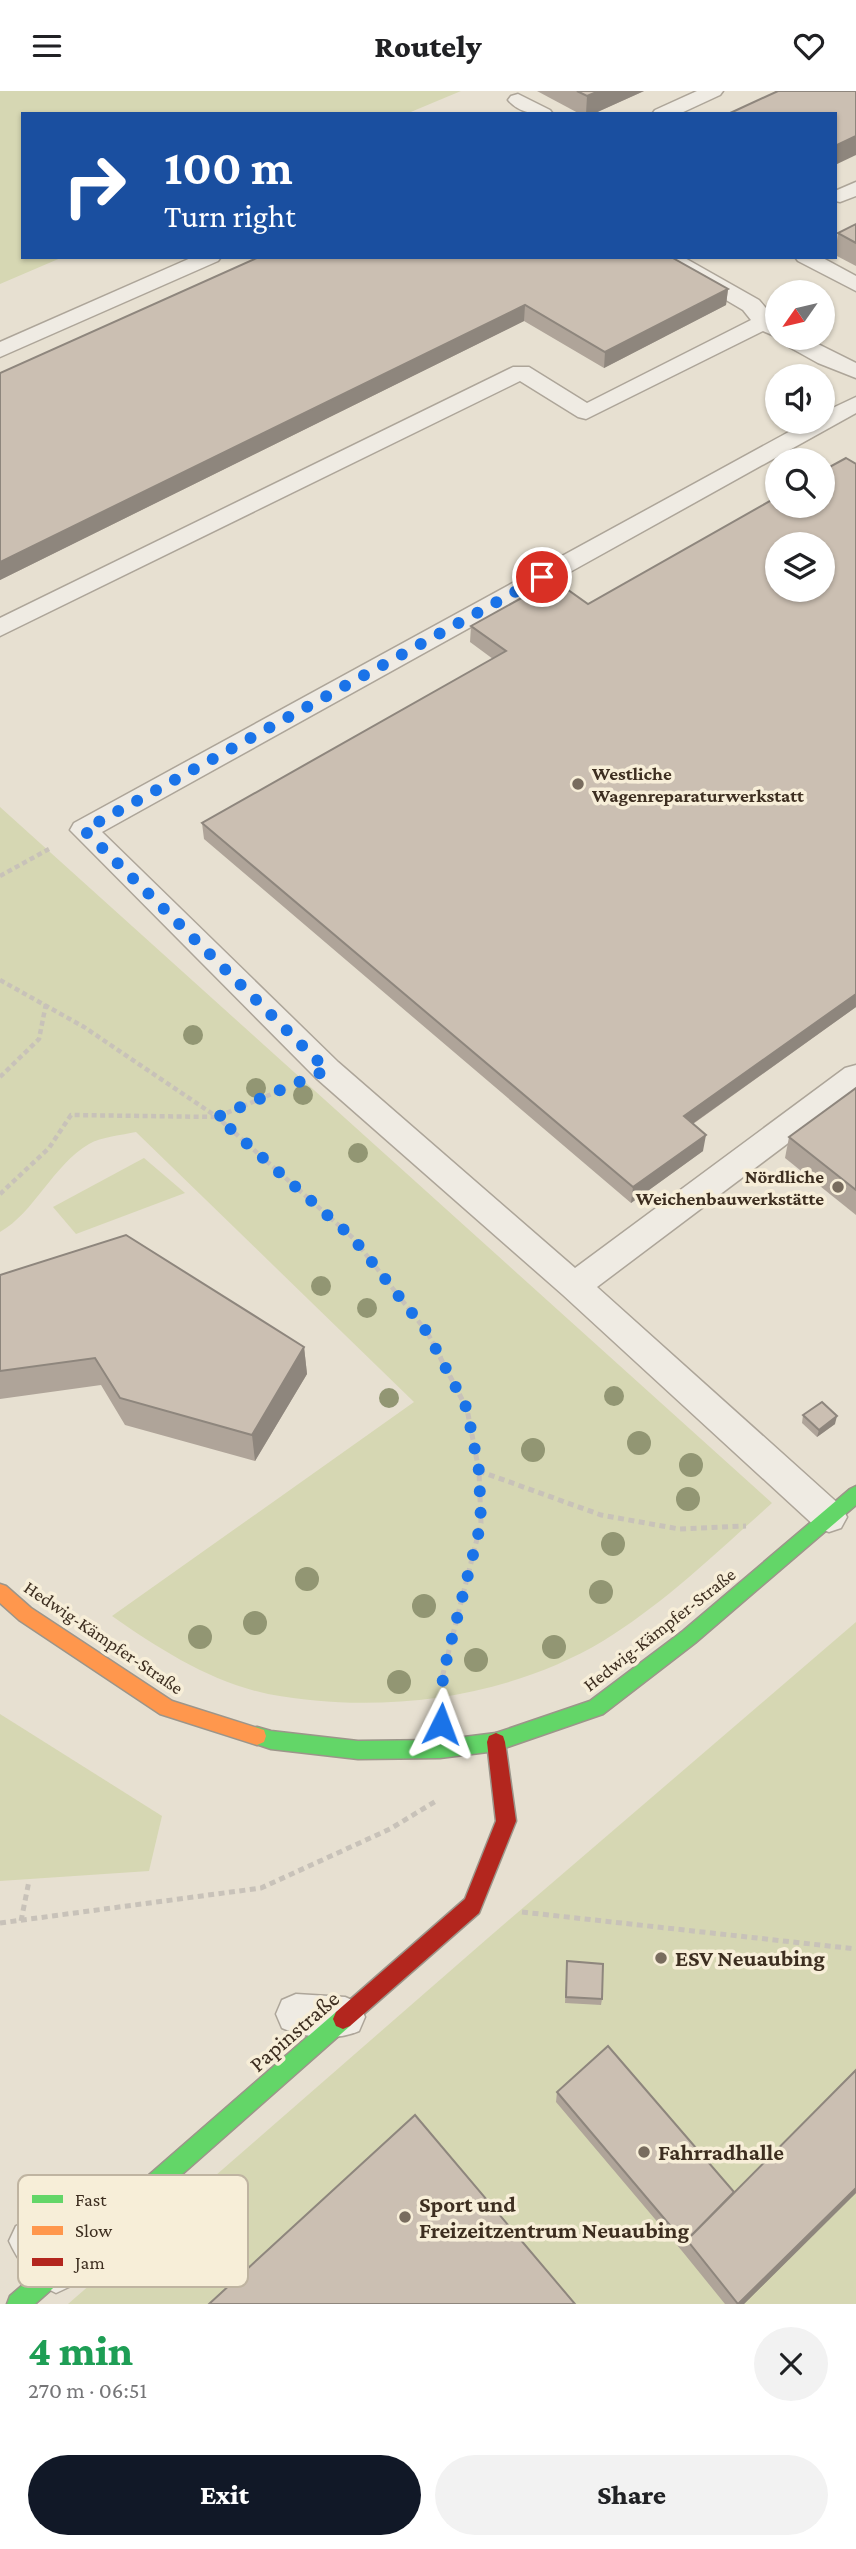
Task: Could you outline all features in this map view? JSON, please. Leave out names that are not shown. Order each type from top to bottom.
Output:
[{"type":"street","name":"Hedwig-Kämpfer-Straße","points":[[0,1592],[24,1614],[167,1708],[271,1740],[358,1750],[440,1749],[496,1742],[596,1708],[689,1637],[856,1494]]},
{"type":"street","name":"Papinstraße","points":[[146,2175],[345,2017],[472,1906],[506,1821],[496,1742]]},
{"type":"street","name":"Papinstraße","points":[[18,2304],[27,2287]]},
{"type":"lane","points":[[667,112],[713,91]]},
{"type":"lane","points":[[518,100],[539,112]]},
{"type":"lane","points":[[0,350],[206,259]]},
{"type":"lane","points":[[670,259],[751,305],[765,320]]},
{"type":"lane","points":[[809,259],[856,285]]},
{"type":"lane","points":[[0,628],[521,372],[586,412],[765,328]]},
{"type":"lane","points":[[812,350],[856,371]]},
{"type":"lane","points":[[829,1517],[574,1286],[327,1070],[84,830],[856,404]]},
{"type":"lane","points":[[574,1286],[856,1076]]},
{"type":"lane","points":[[296,2014],[345,2017]]},
{"type":"path","points":[[0,876],[84,830]]},
{"type":"path","points":[[0,980],[46,1004],[217,1117],[353,1238],[427,1332],[467,1409],[479,1471],[481,1523],[443,1674],[440,1749]]},
{"type":"path","points":[[0,1077],[39,1039],[46,1004]]},
{"type":"path","points":[[0,1194],[49,1148],[71,1115],[217,1117],[327,1070]]},
{"type":"path","points":[[479,1471],[601,1515],[680,1529],[749,1525]]},
{"type":"path","points":[[0,1923],[261,1888],[390,1829],[497,1764]]},
{"type":"path","points":[[21,1921],[29,1881]]},
{"type":"path","points":[[472,1906],[856,1949]]},
{"type":"green space","points":[[0,91],[461,91],[411,112],[21,112],[21,259],[58,259],[0,284]]},
{"type":"green space","points":[[0,807],[772,1503],[669,1593],[603,1641],[565,1661],[525,1677],[484,1689],[441,1697],[354,1703],[310,1700],[247,1689],[186,1663],[112,1616],[414,1402],[136,1132],[99,1140],[76,1153],[23,1213],[0,1232]]},
{"type":"green space","points":[[144,1158],[185,1193],[76,1234],[53,1207]]},
{"type":"green space","name":"ESV Neuaubing","points":[[856,1622],[856,2304],[68,2304],[88,2287],[248,2287],[248,2175],[216,2175]]},
{"type":"green space","points":[[0,1714],[162,1816],[149,1871],[0,1881]]},
{"type":"building","points":[[577,91],[599,91],[587,96]]},
{"type":"building","points":[[778,91],[856,91],[856,136],[837,145],[837,112],[732,112]]},
{"type":"building","points":[[856,224],[856,243],[838,233]]},
{"type":"building","points":[[255,259],[675,259],[728,289],[605,352],[525,305],[0,562],[0,373]]},
{"type":"building","name":"Westliche Wagenreparaturwerkstatt","points":[[846,458],[856,464],[856,994],[684,1116],[706,1135],[633,1187],[202,823],[506,651],[471,626],[554,580],[588,604],[765,504],[765,518],[835,518],[835,464]]},
{"type":"building","name":"Nördliche Weichenbauwerkstätte","points":[[856,1088],[856,1190],[789,1137]]},
{"type":"building","points":[[126,1235],[304,1347],[252,1435],[120,1398],[95,1358],[0,1371],[0,1275]]},
{"type":"building","points":[[822,1402],[837,1416],[819,1430],[803,1415]]},
{"type":"building","points":[[567,1961],[603,1964],[602,1999],[566,1997]]},
{"type":"building","name":"Fahrradhalle","points":[[608,2046],[734,2192],[685,2243],[557,2092]]},
{"type":"building","points":[[856,2070],[856,2188],[738,2304],[687,2240]]},
{"type":"building","name":"Sport und Freizeitzentrum Neuaubing","points":[[415,2115],[575,2304],[209,2304],[228,2287],[248,2287],[248,2268]]},
{"type":"traffic: fast","points":[[257,1736],[358,1750],[440,1749],[496,1742],[596,1708],[689,1637],[856,1494]]},
{"type":"traffic: fast","points":[[165,2175],[343,2019]]},
{"type":"traffic: fast","points":[[18,2304],[37,2287]]},
{"type":"traffic: slow","points":[[0,1592],[25,1614],[167,1708],[257,1736]]},
{"type":"traffic: jam","points":[[343,2019],[472,1906],[506,1821],[496,1742]]},
{"type":"place","name":"Westliche Wagenreparaturwerkstatt","points":[[578,784]]},
{"type":"place","name":"Nördliche Weichenbauwerkstätte","points":[[838,1187]]},
{"type":"place","name":"ESV Neuaubing","points":[[661,1958]]},
{"type":"place","name":"Fahrradhalle","points":[[644,2152]]},
{"type":"place","name":"Sport und Freizeitzentrum Neuaubing","points":[[405,2217]]},
{"type":"route","points":[[441,1724],[443,1674],[481,1523],[479,1471],[467,1409],[427,1332],[353,1238],[217,1117],[327,1070],[84,830],[542,577]]}]
